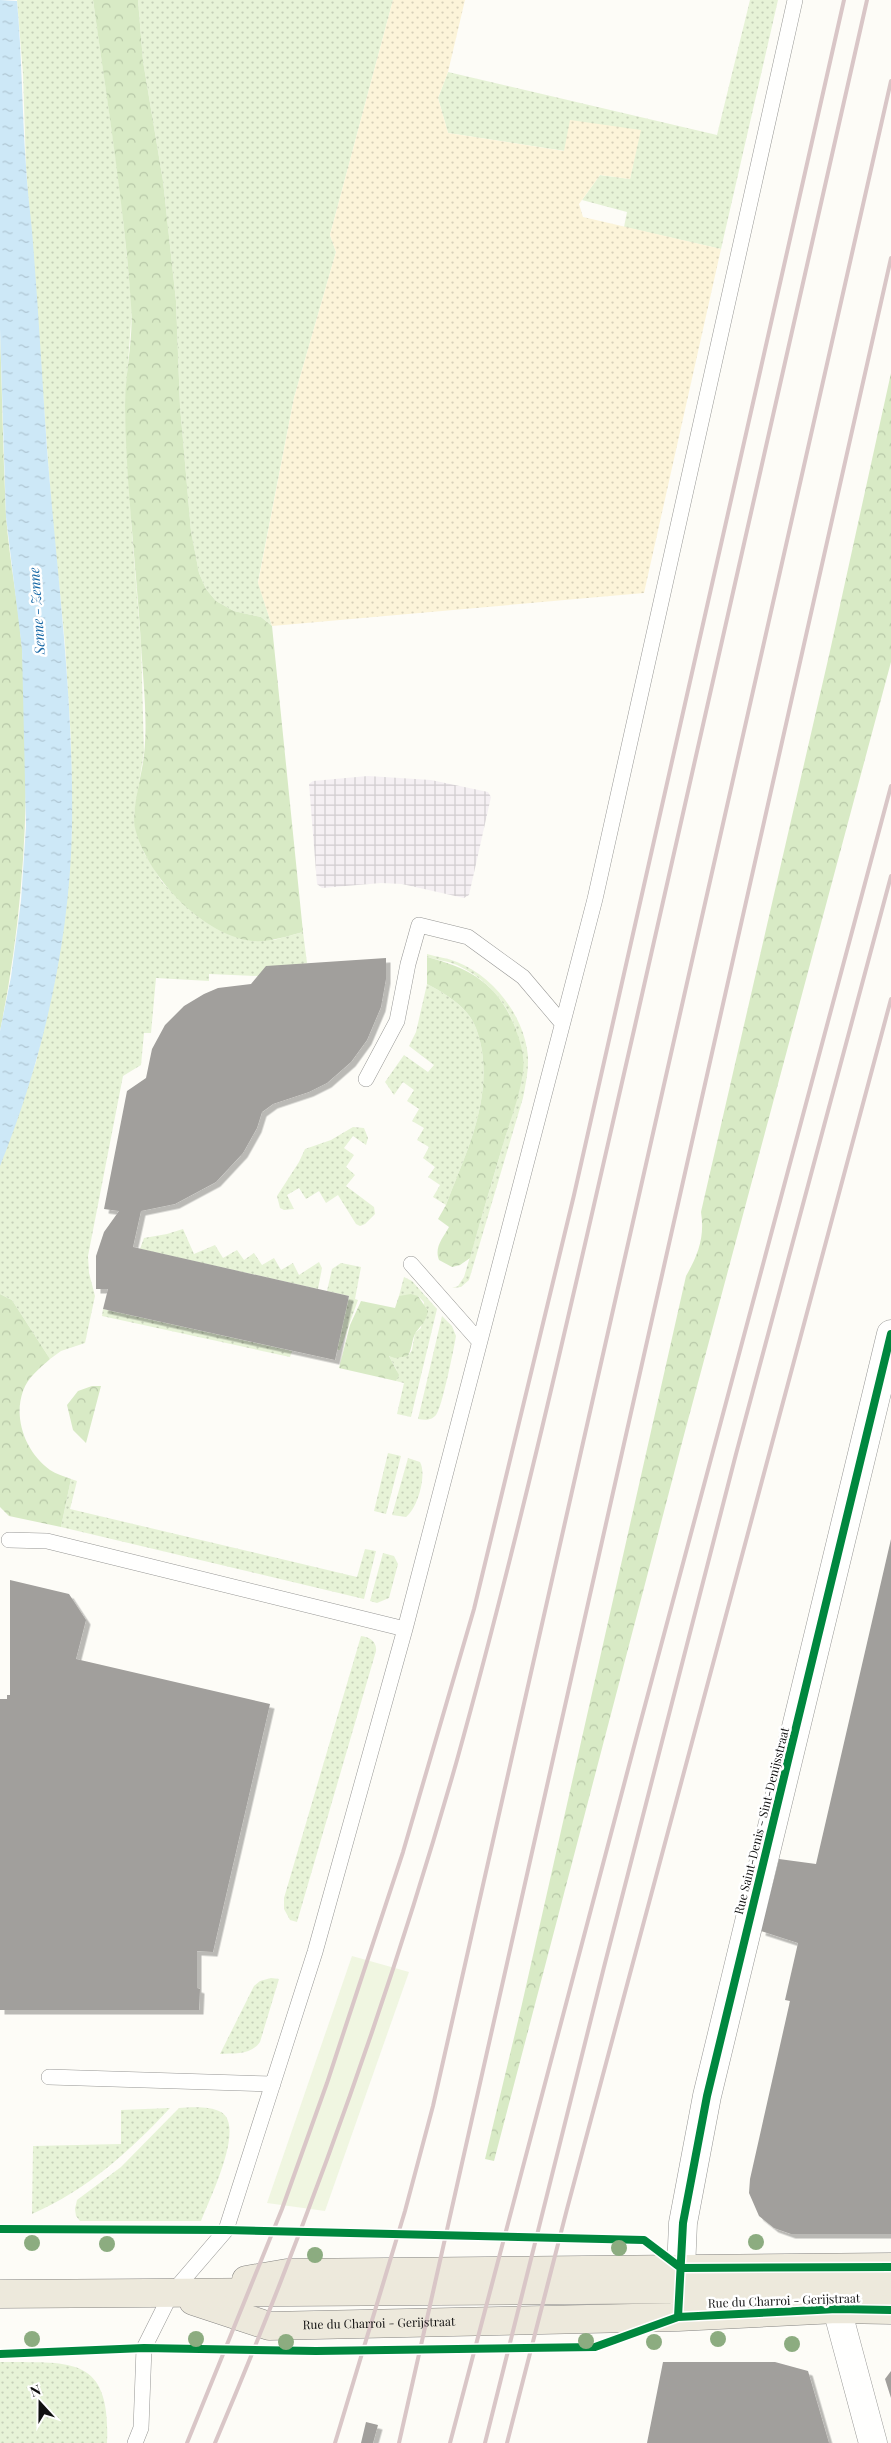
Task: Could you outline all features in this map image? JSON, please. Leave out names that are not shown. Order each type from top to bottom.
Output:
[{"type":"main road","name":"Rue du Charroi - Gerijstraat","points":[[680,2278],[891,2267]]},
{"type":"main road","name":"Rue du Charroi - Gerijstraat","points":[[0,2294],[171,2294],[287,2272],[680,2278],[891,2288]]},
{"type":"main road","name":"Rue du Charroi - Gerijstraat","points":[[171,2294],[269,2326],[678,2317],[836,2309],[891,2310]]},
{"type":"street","name":"Rue Saint-Denis - Sint-Denijsstraat","points":[[678,2317],[683,2223],[707,2096],[891,1334]]},
{"type":"street","points":[[836,2309],[874,2443]]},
{"type":"lane","points":[[135,2443],[141,2428],[144,2348],[171,2294],[226,2230],[315,1952],[405,1629],[595,899],[795,0]]},
{"type":"lane","points":[[366,1079],[397,1021],[408,964],[419,925],[468,937],[523,976],[562,1023]]},
{"type":"lane","points":[[411,1264],[480,1341]]},
{"type":"lane","points":[[10,1540],[47,1541],[405,1629]]},
{"type":"lane","points":[[49,2077],[273,2084]]},
{"type":"shaded area","points":[[368,776],[431,780],[488,792],[491,797],[469,895],[464,898],[402,884],[381,883],[322,888],[317,884],[309,784],[313,781]]},
{"type":"green space","points":[[17,0],[93,0],[120,187],[132,309],[125,404],[132,533],[141,644],[144,752],[134,815],[144,853],[162,882],[185,905],[274,940],[303,932],[307,963],[258,976],[209,974],[209,981],[156,978],[151,1033],[144,1033],[141,1065],[123,1076],[88,1256],[89,1273],[95,1296],[85,1343],[61,1351],[50,1359],[12,1300],[0,1294],[0,1165],[36,1062],[54,984],[67,898],[72,829],[71,741],[65,644],[52,514],[26,167],[23,74]]},
{"type":"green space","points":[[93,0],[138,0],[143,61],[163,181],[176,301],[180,406],[191,531],[199,573],[206,589],[216,601],[234,611],[261,617],[272,626],[303,932],[274,939],[253,941],[228,934],[210,925],[193,912],[177,898],[150,864],[135,828],[134,812],[144,755],[146,728],[126,436],[125,393],[132,317],[120,191]]},
{"type":"green space","points":[[138,0],[393,0],[330,235],[336,252],[294,398],[258,582],[272,626],[261,617],[234,611],[216,601],[206,589],[199,573],[191,531],[180,406],[176,301],[163,181],[143,61]]},
{"type":"green space","points":[[750,0],[778,0],[721,249],[624,227],[627,212],[582,200],[600,175],[630,179],[640,130],[565,151],[448,133],[438,98],[448,72],[717,135]]},
{"type":"green space","points":[[0,329],[6,515],[21,633],[25,698],[26,794],[21,889],[16,936],[0,1031]]},
{"type":"green space","points":[[891,373],[891,662],[684,1435],[494,2161],[485,2159],[522,2004],[686,1276],[700,1246],[702,1230],[701,1212],[830,651]]},
{"type":"green space","points":[[427,954],[450,959],[470,968],[493,986],[503,997],[518,1022],[524,1035],[528,1055],[523,1098],[469,1280],[461,1287],[452,1288],[458,1286],[464,1277],[517,1097],[521,1077],[521,1057],[518,1038],[512,1020],[503,1003],[491,988],[457,965],[427,957]]},
{"type":"green space","points":[[427,957],[442,961],[469,973],[491,989],[508,1012],[515,1027],[523,1054],[522,1081],[470,1258],[460,1265],[452,1267],[439,1260],[438,1247],[449,1227],[438,1219],[446,1205],[474,1130],[479,1111],[484,1071],[479,1036],[470,1017],[453,1000],[427,984]]},
{"type":"green space","points":[[427,984],[453,1000],[470,1017],[479,1036],[484,1071],[479,1111],[474,1130],[446,1205],[433,1197],[440,1185],[428,1177],[435,1167],[423,1158],[429,1147],[417,1140],[424,1128],[412,1121],[419,1109],[407,1101],[414,1090],[403,1082],[394,1095],[385,1082],[404,1055],[428,1072],[434,1065],[409,1046],[416,1032]]},
{"type":"green space","points":[[353,1127],[364,1128],[368,1138],[366,1145],[353,1136],[344,1148],[354,1155],[346,1167],[355,1175],[346,1186],[374,1207],[375,1214],[365,1224],[360,1226],[356,1224],[338,1195],[326,1203],[319,1191],[306,1199],[299,1188],[287,1195],[294,1209],[284,1210],[280,1208],[277,1196],[305,1149],[331,1140]]},
{"type":"green space","points":[[183,1229],[194,1254],[215,1245],[223,1258],[237,1250],[244,1260],[254,1253],[262,1265],[274,1258],[281,1270],[293,1263],[299,1275],[319,1262],[322,1268],[318,1289],[140,1249],[144,1238]]},
{"type":"green space","points":[[341,1263],[361,1267],[355,1299],[358,1300],[340,1350],[337,1350],[349,1296],[327,1291],[332,1269]]},
{"type":"green space","points":[[404,1277],[412,1281],[437,1309],[411,1417],[397,1414],[404,1383],[396,1381],[397,1371],[389,1355],[408,1356],[412,1350],[415,1333],[421,1328],[424,1302],[418,1296],[399,1296]]},
{"type":"green space","points":[[0,1294],[12,1300],[50,1359],[25,1386],[20,1402],[20,1413],[24,1435],[34,1454],[50,1470],[71,1479],[61,1527],[9,1516],[0,1507]]},
{"type":"green space","points":[[411,1294],[418,1296],[428,1311],[425,1320],[415,1334],[408,1356],[395,1358],[389,1356],[399,1375],[396,1381],[339,1368],[350,1325],[361,1301],[395,1308],[399,1296]]},
{"type":"green space","points":[[103,1309],[292,1351],[290,1357],[102,1316]]},
{"type":"green space","points":[[442,1316],[452,1326],[456,1336],[448,1377],[436,1415],[430,1419],[418,1419]]},
{"type":"green space","points":[[92,1386],[101,1386],[86,1443],[73,1430],[67,1405],[78,1391]]},
{"type":"green space","points":[[388,1453],[401,1456],[386,1514],[374,1511]]},
{"type":"green space","points":[[408,1458],[420,1462],[422,1467],[422,1482],[418,1499],[406,1517],[392,1515]]},
{"type":"green space","points":[[71,1479],[77,1481],[70,1509],[357,1577],[365,1549],[376,1551],[364,1599],[61,1527]]},
{"type":"green space","points":[[383,1553],[394,1556],[398,1564],[389,1598],[377,1603],[370,1601]]},
{"type":"green space","points":[[361,1636],[372,1640],[376,1651],[297,1922],[290,1920],[284,1909],[284,1898]]},
{"type":"green space","points":[[352,1956],[409,1972],[325,2211],[267,2203]]},
{"type":"green space","points":[[271,1978],[279,1979],[260,2042],[247,2051],[220,2054],[254,1986],[260,1981]]},
{"type":"green space","points":[[170,2108],[107,2168],[71,2193],[32,2214],[33,2146],[121,2144],[121,2110]]},
{"type":"green space","points":[[179,2108],[212,2109],[221,2112],[228,2120],[230,2132],[228,2147],[201,2221],[80,2221],[76,2216],[75,2209],[77,2200],[121,2167]]},
{"type":"green space","points":[[0,2362],[66,2365],[81,2370],[93,2379],[102,2393],[106,2414],[107,2443],[0,2443]]},
{"type":"sand","points":[[393,0],[465,0],[448,72],[438,98],[448,133],[564,151],[570,120],[641,130],[630,179],[600,175],[579,204],[583,217],[721,249],[644,593],[272,626],[258,583],[294,398],[336,252],[330,235]]},
{"type":"water","name":"Senne - Zenne","points":[[0,0],[17,1],[26,174],[34,258],[47,449],[68,685],[72,827],[66,913],[51,1000],[29,1084],[0,1166],[0,1031],[11,977],[21,901],[26,826],[22,649],[6,517],[0,329]]},
{"type":"building","points":[[386,958],[386,979],[381,1007],[367,1040],[351,1062],[327,1083],[309,1092],[273,1104],[262,1112],[257,1128],[243,1153],[216,1182],[175,1204],[141,1211],[133,1247],[349,1296],[335,1360],[103,1309],[108,1289],[96,1289],[96,1256],[104,1232],[119,1211],[104,1209],[127,1091],[146,1078],[152,1049],[165,1025],[184,1006],[204,994],[218,988],[251,984],[266,966]]},
{"type":"building","points":[[891,1539],[891,2234],[791,2234],[774,2228],[759,2216],[749,2193],[750,2179],[790,2001],[785,2000],[798,1943],[761,1931],[779,1859],[816,1864]]},
{"type":"building","points":[[10,1580],[69,1594],[86,1620],[76,1659],[270,1704],[213,1952],[197,1951],[197,1988],[200,1989],[199,2010],[0,2010],[0,1699],[7,1699],[7,1695],[10,1695]]},
{"type":"building","points":[[663,2362],[775,2362],[808,2371],[829,2443],[647,2443]]},
{"type":"building","points":[[891,2371],[891,2398],[885,2379]]},
{"type":"building","points":[[366,2422],[378,2425],[373,2443],[361,2443]]},
{"type":"railway","points":[[187,2443],[282,2209],[327,2083],[403,1852],[474,1609],[574,1195],[844,0]]},
{"type":"railway","points":[[215,2443],[250,2359],[315,2191],[376,2020],[432,1847],[482,1669],[571,1305],[867,0]]},
{"type":"railway","points":[[335,2443],[405,2211],[433,2106],[891,81]]},
{"type":"railway","points":[[399,2443],[891,258]]},
{"type":"railway","points":[[450,2443],[891,786]]},
{"type":"railway","points":[[485,2443],[604,1967],[736,1454],[891,876]]},
{"type":"railway","points":[[507,2443],[567,2209],[891,999]]},
{"type":"cycle path","points":[[678,2317],[683,2223],[707,2096],[891,1334]]},
{"type":"cycle path","points":[[0,2229],[226,2230],[644,2240],[681,2268],[891,2267]]},
{"type":"cycle path","points":[[0,2354],[144,2348],[316,2351],[595,2347],[678,2317],[837,2309],[891,2310]]}]
